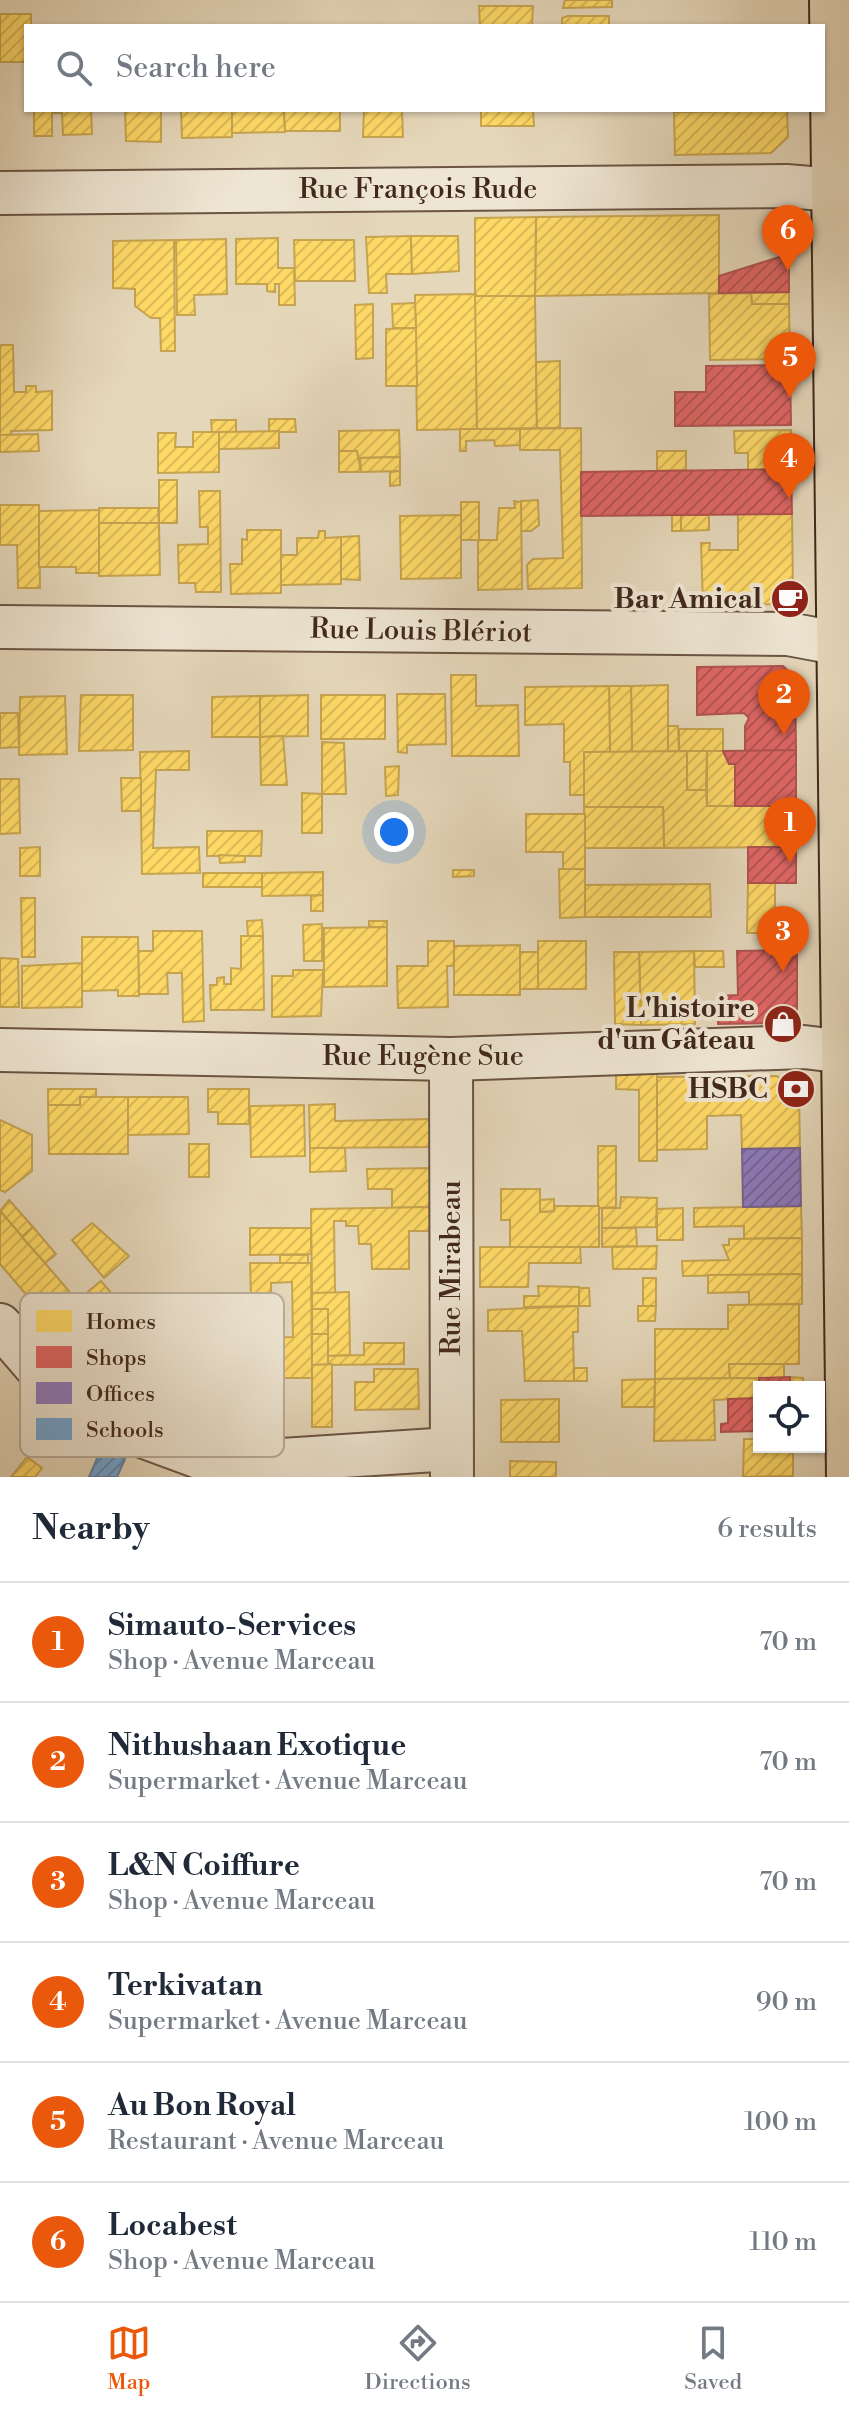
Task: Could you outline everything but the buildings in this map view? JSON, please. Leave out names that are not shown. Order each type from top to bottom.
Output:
[{"type":"main road","points":[[832,0],[846,742],[849,1477]]},
{"type":"street","name":"Rue François Rude","points":[[0,193],[786,186],[835,190]]},
{"type":"street","name":"Rue Louis Blériot","points":[[0,627],[788,634],[842,644]]},
{"type":"street","name":"Rue Eugène Sue","points":[[0,1050],[451,1059],[804,1047],[845,1052]]},
{"type":"street","name":"Rue Mirabeau","points":[[451,1059],[451,1463]]},
{"type":"street","points":[[0,1325],[20,1348]]},
{"type":"street","points":[[199,1457],[218,1464],[451,1463]]},
{"type":"place","name":"Locabest","points":[[788,271]]},
{"type":"place","name":"Au Bon Royal","points":[[790,398]]},
{"type":"place","name":"Terkivatan","points":[[789,499]]},
{"type":"place","name":"Bar Amical","points":[[790,599]]},
{"type":"place","name":"Nithushaan Exotique","points":[[784,735]]},
{"type":"place","name":"Simauto-Services","points":[[790,863]]},
{"type":"place","name":"L&N Coiffure","points":[[783,972]]},
{"type":"place","name":"L'histoire d'un Gâteau","points":[[783,1024]]},
{"type":"place","name":"HSBC","points":[[796,1089]]}]
